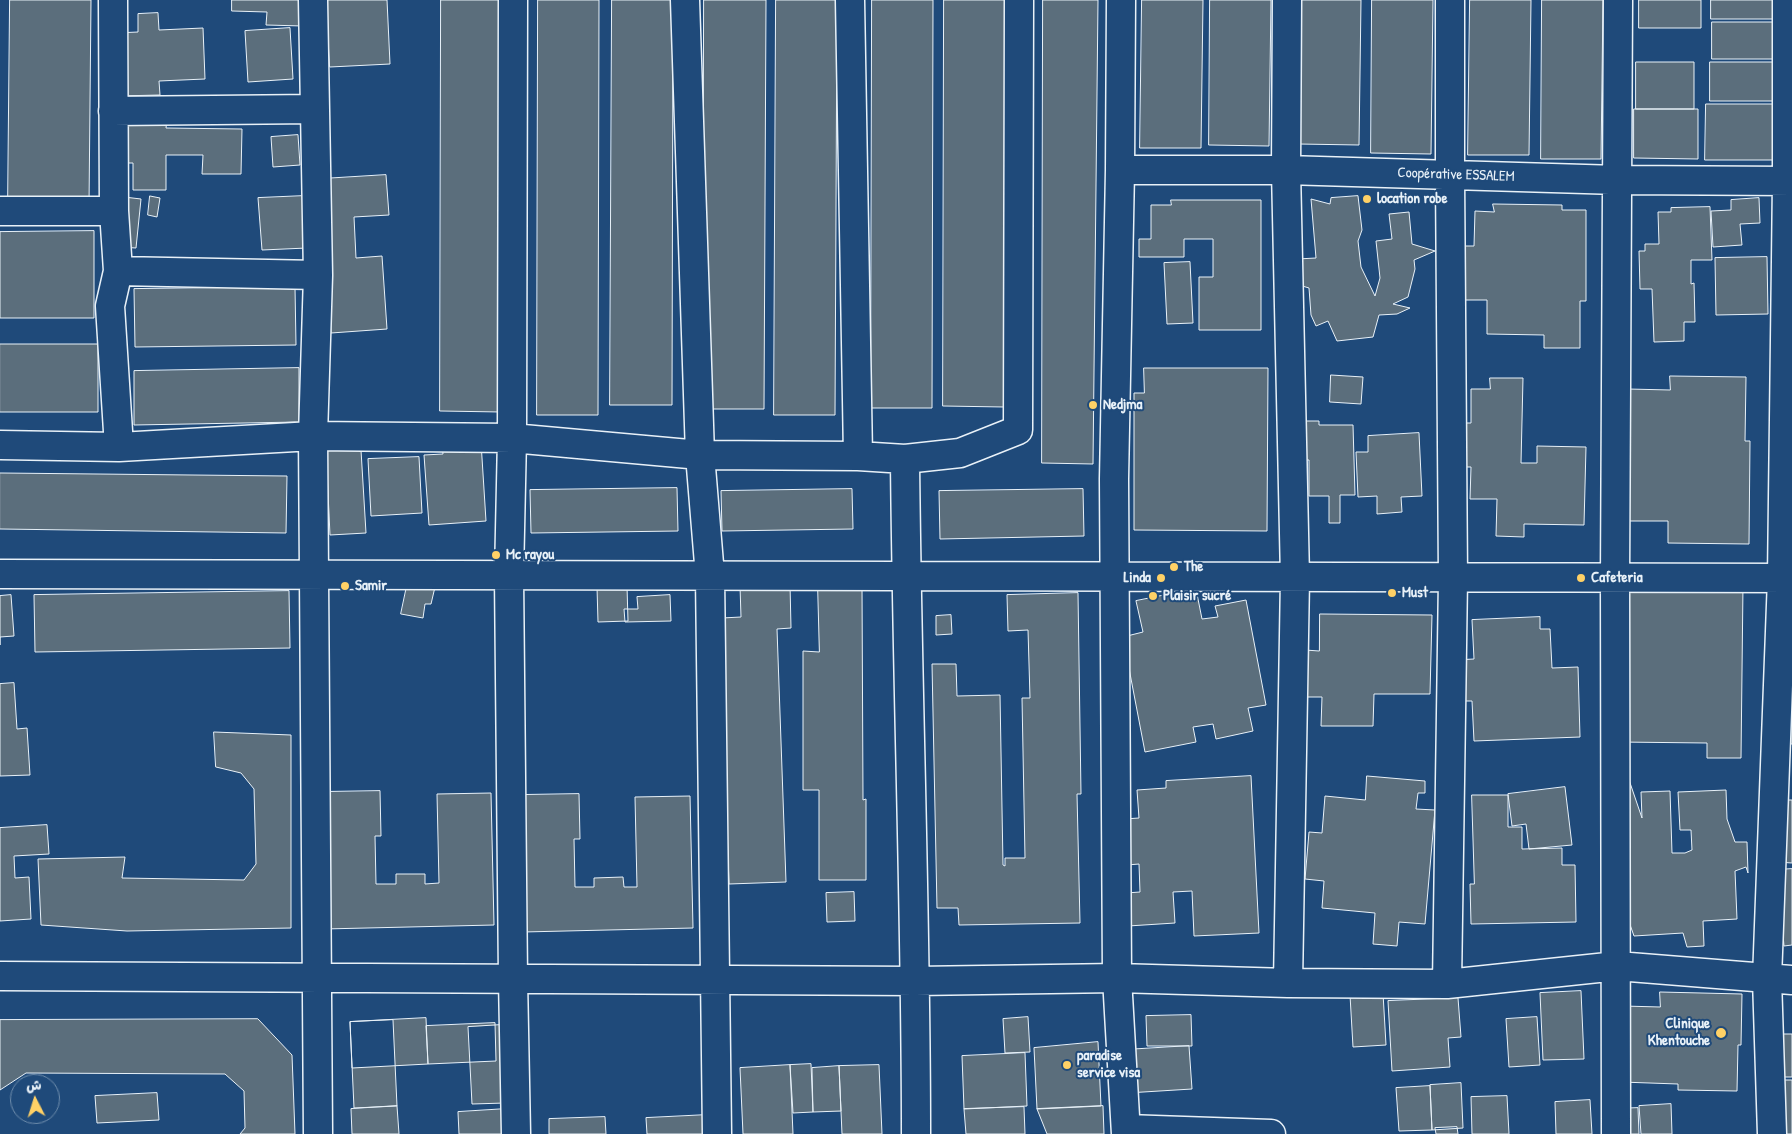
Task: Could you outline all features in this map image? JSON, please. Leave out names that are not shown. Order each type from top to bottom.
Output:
[{"type":"street","points":[[112,0],[114,211],[118,271],[110,306],[118,447]]},
{"type":"street","points":[[313,0],[318,274],[313,436],[318,1134]]},
{"type":"street","points":[[513,0],[512,438],[509,576],[512,979],[516,1134]]},
{"type":"street","points":[[685,0],[700,455],[710,576],[717,1134]]},
{"type":"street","points":[[850,0],[858,456]]},
{"type":"street","points":[[0,445],[118,447],[313,436],[512,438],[700,455],[858,456],[905,459],[960,453],[1018,430],[1019,0]]},
{"type":"street","points":[[1121,0],[1114,576],[1117,978],[1126,1132],[1271,1134]]},
{"type":"street","points":[[1287,0],[1286,170],[1295,578],[1288,983]]},
{"type":"street","points":[[1447,984],[1453,578],[1450,0]]},
{"type":"street","points":[[1616,1134],[1615,578],[1618,0]]},
{"type":"street","points":[[1772,1134],[1780,979],[1787,578],[1789,181],[1786,0]]},
{"type":"street","points":[[113,111],[315,109]]},
{"type":"street","name":"Coopérative ESSALEM","points":[[1120,170],[1286,170],[1618,180],[1789,181]]},
{"type":"street","points":[[0,211],[114,211]]},
{"type":"street","points":[[118,271],[318,274]]},
{"type":"street","points":[[905,459],[916,981],[916,1134]]},
{"type":"street","points":[[0,574],[1787,578]]},
{"type":"street","points":[[0,976],[916,981],[1117,978],[1288,983],[1447,984],[1616,966],[1780,979]]},
{"type":"building","points":[[10,0],[91,0],[89,206],[8,205]]},
{"type":"building","points":[[232,0],[304,0],[303,26],[266,25],[267,12],[232,11]]},
{"type":"building","points":[[326,0],[387,0],[390,64],[330,67]]},
{"type":"building","points":[[441,0],[502,0],[501,412],[440,411]]},
{"type":"building","points":[[538,0],[599,0],[598,415],[537,415]]},
{"type":"building","points":[[612,0],[673,0],[672,405],[610,405]]},
{"type":"building","points":[[704,0],[766,0],[764,409],[703,409]]},
{"type":"building","points":[[776,0],[837,0],[835,415],[774,415]]},
{"type":"building","points":[[872,0],[933,0],[932,408],[871,408]]},
{"type":"building","points":[[944,0],[1005,0],[1004,407],[943,406]]},
{"type":"building","points":[[1043,0],[1098,0],[1093,464],[1042,463]]},
{"type":"building","points":[[1142,0],[1203,0],[1201,148],[1140,148]]},
{"type":"building","points":[[1210,0],[1271,0],[1269,146],[1209,145]]},
{"type":"building","points":[[1300,0],[1361,0],[1359,145],[1298,144]]},
{"type":"building","points":[[1372,0],[1433,0],[1431,154],[1371,153]]},
{"type":"building","points":[[1470,0],[1531,0],[1529,155],[1468,155]]},
{"type":"building","points":[[1542,0],[1603,0],[1601,159],[1541,159]]},
{"type":"building","points":[[1639,0],[1701,0],[1701,28],[1639,28]]},
{"type":"building","points":[[1711,0],[1776,0],[1776,19],[1711,19]]},
{"type":"building","points":[[158,13],[159,30],[203,28],[205,79],[159,81],[160,95],[118,96],[116,33],[138,32],[138,14]]},
{"type":"building","points":[[1712,22],[1776,22],[1776,59],[1712,59]]},
{"type":"building","points":[[290,28],[293,79],[248,82],[245,31]]},
{"type":"building","points":[[1636,62],[1694,62],[1694,109],[1636,109]]},
{"type":"building","points":[[1710,62],[1776,62],[1776,101],[1710,101]]},
{"type":"building","points":[[1706,104],[1778,104],[1778,160],[1705,160]]},
{"type":"building","points":[[1634,109],[1698,109],[1698,159],[1634,158]]},
{"type":"building","points":[[121,118],[167,119],[166,128],[242,129],[241,174],[202,174],[203,155],[166,155],[166,190],[133,190],[133,163],[120,163]]},
{"type":"building","points":[[298,135],[300,165],[273,167],[271,137]]},
{"type":"building","points":[[386,175],[389,215],[354,217],[356,258],[382,256],[387,329],[331,333],[321,179]]},
{"type":"building","points":[[150,196],[160,198],[157,217],[148,215]]},
{"type":"building","points":[[304,196],[307,248],[262,250],[258,198]]},
{"type":"building","points":[[1358,196],[1362,230],[1358,241],[1361,267],[1375,296],[1380,278],[1376,241],[1392,239],[1389,214],[1409,212],[1412,244],[1435,251],[1414,260],[1415,269],[1408,297],[1393,304],[1410,308],[1397,314],[1379,315],[1373,337],[1337,341],[1328,321],[1316,326],[1311,315],[1309,288],[1299,285],[1297,259],[1316,258],[1311,199],[1330,204],[1331,198]]},
{"type":"building","points":[[124,197],[141,199],[136,248],[119,247]]},
{"type":"building","points":[[1759,198],[1760,223],[1740,224],[1742,245],[1713,247],[1711,211],[1731,210],[1731,200]]},
{"type":"building","points":[[1171,200],[1261,200],[1261,330],[1199,330],[1199,277],[1213,277],[1213,239],[1184,239],[1184,257],[1139,257],[1139,239],[1151,239],[1151,205],[1171,205]]},
{"type":"building","points":[[1493,204],[1562,205],[1562,210],[1586,210],[1586,301],[1580,301],[1580,348],[1544,348],[1544,335],[1487,334],[1487,300],[1461,300],[1461,246],[1474,246],[1475,211],[1494,212]]},
{"type":"building","points":[[1710,207],[1712,260],[1691,260],[1691,284],[1694,283],[1695,322],[1684,322],[1684,341],[1654,342],[1652,289],[1640,289],[1639,251],[1645,251],[1645,244],[1659,244],[1658,212],[1671,212],[1671,208]]},
{"type":"building","points":[[94,231],[94,318],[0,318],[0,232]]},
{"type":"building","points":[[1767,257],[1768,314],[1716,315],[1715,258]]},
{"type":"building","points":[[1190,262],[1193,323],[1167,324],[1164,263]]},
{"type":"building","points":[[295,287],[296,345],[135,347],[134,289]]},
{"type":"building","points":[[0,344],[98,344],[98,412],[0,412]]},
{"type":"building","points":[[299,368],[299,422],[134,425],[134,371]]},
{"type":"building","points":[[1144,368],[1268,368],[1267,531],[1134,530],[1134,393],[1144,393]]},
{"type":"building","points":[[1331,375],[1363,377],[1361,404],[1330,402]]},
{"type":"building","points":[[1670,376],[1746,377],[1745,441],[1750,441],[1749,544],[1668,543],[1668,521],[1626,521],[1628,389],[1670,390]]},
{"type":"building","points":[[1490,378],[1523,378],[1521,463],[1537,463],[1537,446],[1586,447],[1584,525],[1524,524],[1524,537],[1496,536],[1497,499],[1470,499],[1471,467],[1457,467],[1458,423],[1471,423],[1471,389],[1490,389]]},
{"type":"building","points":[[1294,421],[1319,421],[1319,425],[1353,425],[1355,495],[1340,495],[1340,523],[1329,523],[1329,496],[1309,496],[1309,460],[1294,460]]},
{"type":"building","points":[[1419,433],[1422,496],[1401,497],[1402,512],[1377,514],[1377,496],[1358,497],[1356,452],[1368,452],[1368,436]]},
{"type":"building","points":[[481,442],[486,521],[429,525],[424,455],[443,454],[442,444]]},
{"type":"building","points":[[361,450],[366,533],[330,535],[326,451]]},
{"type":"building","points":[[419,457],[422,513],[371,516],[368,459]]},
{"type":"building","points":[[0,473],[287,476],[286,533],[0,529]]},
{"type":"building","points":[[677,488],[678,531],[531,533],[530,490]]},
{"type":"building","points":[[852,489],[853,529],[722,531],[721,491]]},
{"type":"building","points":[[1083,489],[1084,536],[940,539],[939,491]]},
{"type":"building","points":[[408,581],[435,587],[431,604],[425,604],[423,618],[401,614]]},
{"type":"building","points":[[1621,583],[1743,585],[1741,758],[1707,758],[1707,743],[1618,742]]},
{"type":"building","points":[[790,584],[791,628],[777,629],[786,882],[729,884],[722,618],[741,617],[740,586]]},
{"type":"building","points":[[627,586],[628,621],[598,622],[597,587]]},
{"type":"building","points":[[818,586],[862,586],[863,800],[866,799],[866,880],[819,880],[819,790],[803,790],[803,651],[819,652]]},
{"type":"building","points":[[1196,589],[1202,619],[1218,617],[1215,606],[1246,600],[1266,705],[1248,708],[1253,731],[1216,739],[1213,724],[1193,727],[1196,742],[1145,752],[1123,637],[1143,632],[1136,601]]},
{"type":"building","points":[[289,591],[290,648],[35,652],[34,595]]},
{"type":"building","points":[[1078,593],[1081,794],[1077,794],[1080,923],[959,925],[958,908],[937,908],[932,664],[956,664],[957,696],[1000,695],[1003,865],[1005,866],[1005,858],[1025,858],[1022,698],[1030,698],[1028,630],[1008,631],[1007,595]]},
{"type":"building","points":[[11,595],[14,636],[0,637],[0,596]]},
{"type":"building","points":[[670,595],[671,621],[625,622],[624,609],[638,609],[637,597]]},
{"type":"building","points":[[1320,614],[1432,615],[1430,694],[1374,694],[1373,726],[1321,726],[1322,697],[1304,697],[1305,650],[1319,651]]},
{"type":"building","points":[[951,615],[952,634],[936,635],[936,616]]},
{"type":"building","points":[[1540,617],[1540,629],[1550,629],[1552,668],[1578,667],[1580,737],[1474,741],[1472,701],[1456,701],[1454,660],[1474,659],[1472,620]]},
{"type":"building","points":[[14,683],[17,729],[27,728],[30,775],[0,776],[0,684]]},
{"type":"building","points":[[1792,685],[1792,744],[1790,744],[1783,686]]},
{"type":"building","points":[[214,732],[291,735],[291,928],[127,931],[41,925],[38,859],[125,857],[122,878],[244,880],[256,864],[254,789],[241,773],[216,767]]},
{"type":"building","points":[[1627,774],[1642,818],[1641,792],[1670,791],[1672,853],[1685,853],[1692,850],[1691,830],[1680,830],[1678,792],[1726,790],[1727,819],[1735,842],[1747,842],[1748,873],[1746,867],[1735,871],[1737,919],[1703,921],[1704,946],[1687,947],[1683,933],[1634,936],[1622,902],[1620,851],[1630,848]]},
{"type":"building","points":[[1251,776],[1259,933],[1194,936],[1192,891],[1173,892],[1175,923],[1128,926],[1126,893],[1140,892],[1139,864],[1127,865],[1124,819],[1139,818],[1137,790],[1166,788],[1166,781]]},
{"type":"building","points":[[1367,776],[1425,781],[1425,793],[1418,793],[1416,809],[1435,810],[1425,924],[1399,922],[1397,946],[1373,944],[1375,913],[1322,908],[1324,881],[1305,879],[1309,832],[1322,833],[1325,796],[1365,800]]},
{"type":"building","points":[[1565,787],[1572,845],[1529,849],[1526,824],[1512,826],[1508,794]]},
{"type":"building","points":[[380,791],[381,836],[375,836],[376,884],[396,884],[396,874],[425,874],[425,884],[439,883],[437,794],[491,793],[494,925],[324,929],[321,792]]},
{"type":"building","points":[[579,794],[580,839],[574,839],[575,887],[594,887],[594,878],[623,877],[624,887],[637,887],[635,797],[690,796],[693,928],[523,932],[520,795]]},
{"type":"building","points":[[1472,795],[1508,795],[1508,827],[1522,827],[1522,849],[1562,848],[1562,865],[1575,865],[1576,922],[1471,924],[1470,884],[1474,884]]},
{"type":"building","points":[[1780,800],[1792,800],[1792,863],[1778,862]]},
{"type":"building","points":[[47,825],[49,854],[14,856],[15,878],[29,877],[31,919],[0,921],[0,828]]},
{"type":"building","points":[[1792,869],[1792,945],[1784,946],[1777,870]]},
{"type":"building","points":[[854,892],[855,921],[827,922],[826,893]]},
{"type":"building","points":[[1581,991],[1584,1059],[1543,1060],[1540,993]]},
{"type":"building","points":[[1660,992],[1742,994],[1741,1045],[1738,1045],[1737,1091],[1678,1090],[1678,1084],[1621,1082],[1623,1006],[1660,1007]]},
{"type":"building","points":[[1383,993],[1386,1045],[1353,1047],[1350,995]]},
{"type":"building","points":[[1458,998],[1461,1037],[1448,1038],[1450,1067],[1392,1071],[1388,1001]]},
{"type":"building","points":[[1191,1015],[1192,1046],[1147,1046],[1146,1016]]},
{"type":"building","points":[[1028,1017],[1030,1052],[1005,1053],[1003,1019]]},
{"type":"building","points":[[1537,1017],[1540,1065],[1509,1067],[1506,1019]]},
{"type":"building","points":[[426,1018],[428,1064],[352,1068],[350,1022]]},
{"type":"building","points":[[258,1019],[292,1055],[295,1134],[240,1134],[245,1128],[244,1091],[225,1074],[10,1074],[10,1083],[0,1090],[0,1020]]},
{"type":"building","points":[[393,1020],[397,1106],[354,1108],[350,1022]]},
{"type":"building","points":[[495,1023],[496,1061],[428,1064],[426,1026]]},
{"type":"building","points":[[501,1025],[505,1103],[472,1104],[468,1027]]},
{"type":"building","points":[[1776,1034],[1792,1034],[1792,1077],[1776,1077]]},
{"type":"building","name":"paradise service visa","points":[[1098,1042],[1101,1106],[1037,1109],[1034,1048]]},
{"type":"building","points":[[1189,1046],[1192,1089],[1127,1093],[1124,1050]]},
{"type":"building","points":[[1025,1053],[1027,1106],[964,1109],[962,1056]]},
{"type":"building","points":[[811,1064],[813,1112],[793,1113],[790,1065]]},
{"type":"building","points":[[790,1065],[793,1134],[743,1134],[740,1068]]},
{"type":"building","points":[[879,1065],[882,1134],[842,1134],[839,1066]]},
{"type":"building","points":[[839,1066],[841,1111],[813,1112],[812,1068]]},
{"type":"building","points":[[1772,1080],[1792,1080],[1792,1134],[1770,1134]]},
{"type":"building","points":[[1461,1083],[1463,1128],[1432,1130],[1430,1085]]},
{"type":"building","points":[[1430,1086],[1432,1130],[1399,1131],[1396,1088]]},
{"type":"building","points":[[157,1093],[159,1120],[97,1123],[95,1096]]},
{"type":"building","points":[[1507,1096],[1509,1134],[1472,1134],[1471,1097]]},
{"type":"building","points":[[1590,1100],[1592,1134],[1556,1134],[1555,1102]]},
{"type":"building","points":[[1671,1104],[1672,1134],[1641,1134],[1639,1106]]},
{"type":"building","points":[[397,1106],[399,1134],[352,1134],[351,1109]]},
{"type":"building","points":[[1103,1106],[1104,1134],[1047,1134],[1037,1109]]},
{"type":"building","points":[[1024,1107],[1025,1134],[966,1134],[964,1109]]},
{"type":"building","points":[[1638,1108],[1639,1134],[1616,1134],[1615,1109]]},
{"type":"building","points":[[506,1109],[507,1134],[459,1134],[458,1112]]},
{"type":"building","points":[[707,1115],[708,1134],[647,1134],[646,1118]]},
{"type":"building","points":[[605,1117],[606,1134],[549,1134],[549,1119]]},
{"type":"building","points":[[1457,1127],[1458,1134],[1436,1134],[1435,1128]]},
{"type":"place","name":"location robe","points":[[1367,199]]},
{"type":"place","name":"Nedjma","points":[[1093,405]]},
{"type":"place","name":"Mc rayou","points":[[496,555]]},
{"type":"place","name":"The","points":[[1174,567]]},
{"type":"place","name":"Linda","points":[[1161,578]]},
{"type":"place","name":"Cafeteria","points":[[1581,578]]},
{"type":"place","name":"Samir","points":[[345,586]]},
{"type":"place","name":"Must","points":[[1392,593]]},
{"type":"place","name":"Plaisir sucré","points":[[1153,596]]},
{"type":"place","name":"Clinique Khentouche","points":[[1721,1033]]},
{"type":"place","name":"paradise service visa","points":[[1067,1065]]}]
